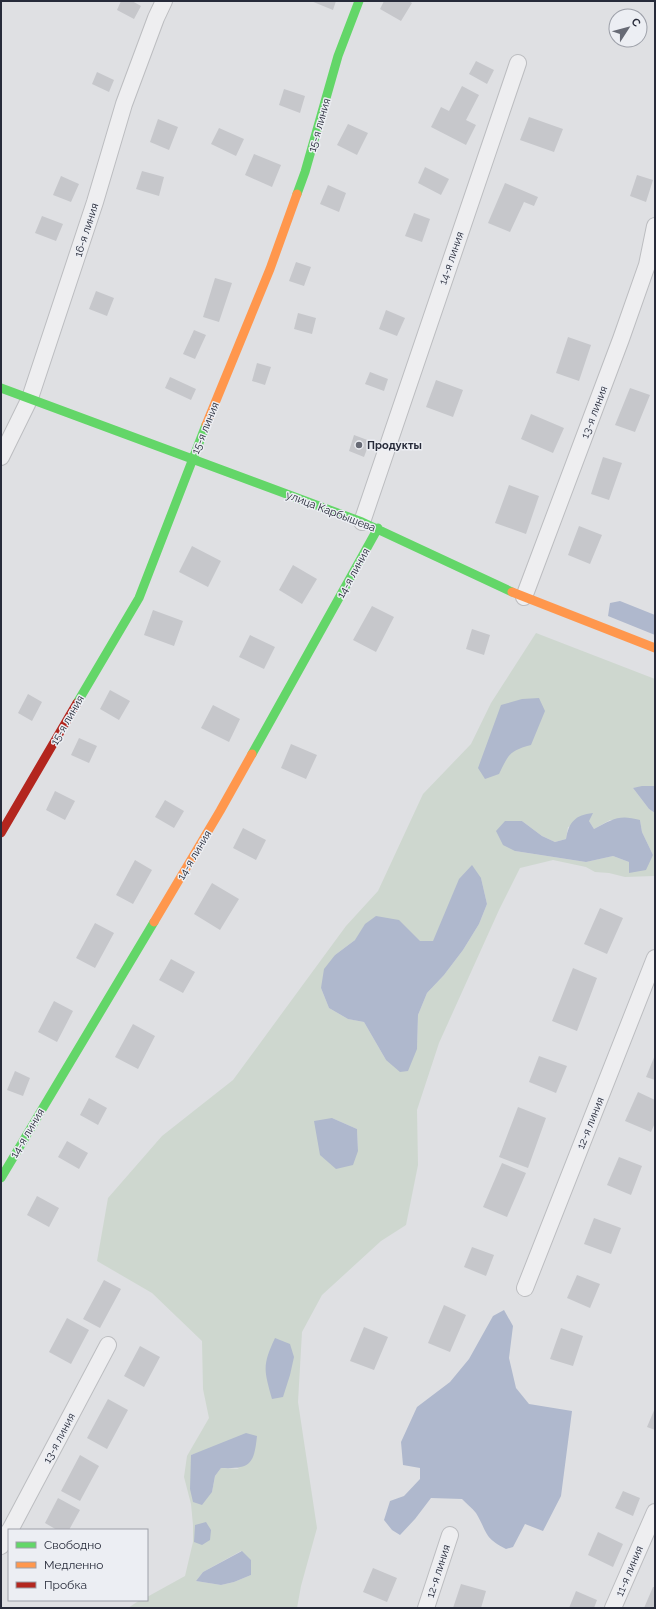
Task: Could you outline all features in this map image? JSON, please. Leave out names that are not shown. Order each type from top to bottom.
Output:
[{"type":"street","name":"16-я линия","points":[[1,457],[30,398],[95,202],[124,104],[156,18],[164,1]]},
{"type":"street","name":"15-я линия","points":[[1,833],[139,598],[192,460],[270,269],[305,172],[338,56],[359,1]]},
{"type":"street","name":"14-я линия","points":[[362,522],[518,63]]},
{"type":"street","name":"13-я линия","points":[[524,596],[622,339],[647,265],[655,226]]},
{"type":"street","name":"улица Карбышева","points":[[1,388],[378,528],[524,596],[655,648]]},
{"type":"street","name":"14-я линия","points":[[1,1178],[220,811],[378,528]]},
{"type":"street","name":"12-я линия","points":[[525,1288],[655,958]]},
{"type":"street","name":"13-я линия","points":[[10,1529],[108,1345]]},
{"type":"street","name":"11-я линия","points":[[613,1608],[655,1512]]},
{"type":"street","name":"13-я линия","points":[[1,1546],[8,1533]]},
{"type":"street","name":"12-я линия","points":[[426,1608],[450,1535]]},
{"type":"shaded area","points":[[536,633],[655,679],[655,786],[633,788],[649,809],[655,813],[655,874],[654,876],[625,877],[609,873],[595,872],[586,867],[553,860],[520,868],[499,910],[439,1043],[417,1110],[418,1165],[406,1225],[381,1241],[322,1295],[302,1332],[298,1402],[317,1528],[301,1586],[297,1608],[128,1608],[138,1601],[148,1601],[148,1596],[185,1576],[193,1542],[191,1504],[184,1477],[187,1456],[209,1418],[203,1389],[202,1341],[152,1293],[97,1261],[108,1198],[162,1136],[233,1080],[346,926],[378,891],[423,794],[471,744],[491,703]],"holes":[[[610,820],[640,820],[642,832],[653,855],[629,873],[629,862],[613,856],[586,862],[515,851],[522,821],[542,836],[555,842],[566,839],[568,827],[589,821],[594,829]],[[481,878],[487,904],[479,924],[463,950],[444,975],[427,993],[418,1015],[417,1049],[386,1060],[364,1022],[348,1019],[329,1008],[321,988],[335,955],[355,940],[433,942],[441,924]],[[332,1118],[357,1129],[358,1151]],[[209,1449],[239,1469],[221,1468],[215,1476],[212,1492],[191,1473],[191,1455]],[[241,1551],[251,1575],[234,1582],[221,1585],[196,1581],[203,1572]]]},
{"type":"water","points":[[620,601],[655,615],[655,635],[608,616],[610,603]]},
{"type":"water","points":[[539,698],[545,711],[531,745],[518,749],[510,754],[499,774],[485,779],[478,768],[501,705],[522,699]]},
{"type":"water","points":[[655,786],[655,813],[649,809],[633,788]]},
{"type":"water","points":[[593,813],[589,821],[594,829],[616,818],[627,817],[640,820],[642,832],[653,855],[646,870],[629,873],[629,862],[613,856],[586,862],[515,851],[503,845],[496,831],[505,821],[522,821],[542,836],[555,842],[566,839],[569,828],[574,820]]},
{"type":"water","points":[[472,865],[481,878],[487,904],[479,924],[463,950],[444,975],[427,993],[418,1015],[417,1049],[408,1071],[400,1072],[386,1060],[364,1022],[348,1019],[329,1008],[321,988],[324,969],[335,955],[355,940],[365,924],[376,916],[399,920],[420,941],[433,941],[459,879]]},
{"type":"water","points":[[332,1118],[357,1129],[358,1151],[353,1165],[336,1169],[320,1155],[314,1121]]},
{"type":"water","points":[[504,1310],[513,1326],[509,1358],[516,1388],[529,1404],[572,1411],[561,1496],[543,1531],[525,1524],[513,1547],[506,1549],[490,1538],[476,1513],[462,1499],[431,1498],[415,1519],[400,1535],[392,1530],[384,1520],[390,1501],[404,1496],[420,1479],[420,1468],[403,1465],[401,1442],[417,1407],[450,1382],[469,1359],[493,1316]]},
{"type":"water","points":[[275,1338],[290,1344],[294,1357],[283,1397],[272,1399],[267,1381],[266,1362]]},
{"type":"water","points":[[246,1433],[257,1436],[254,1453],[249,1463],[238,1468],[221,1468],[215,1476],[212,1492],[202,1505],[193,1502],[190,1489],[191,1455]]},
{"type":"water","points":[[206,1522],[211,1530],[210,1540],[202,1545],[194,1542],[195,1525]]},
{"type":"water","points":[[242,1551],[251,1560],[251,1575],[234,1582],[221,1585],[196,1581],[203,1572]]},
{"type":"building","points":[[121,1],[132,1],[141,6],[134,19],[117,10]]},
{"type":"building","points":[[311,1],[336,1],[333,10]]},
{"type":"building","points":[[384,1],[409,1],[412,3],[401,21],[380,9]]},
{"type":"building","points":[[476,61],[494,70],[487,84],[469,74]]},
{"type":"building","points":[[97,72],[114,80],[109,92],[92,84]]},
{"type":"building","points":[[462,86],[479,95],[466,120],[476,125],[466,145],[431,127],[441,107],[449,111]]},
{"type":"building","points":[[284,89],[305,96],[300,113],[279,105]]},
{"type":"building","points":[[529,117],[563,129],[554,152],[520,140]]},
{"type":"building","points":[[158,119],[178,127],[169,150],[150,142]]},
{"type":"building","points":[[348,124],[368,133],[357,155],[337,145]]},
{"type":"building","points":[[219,128],[244,139],[236,156],[211,144]]},
{"type":"building","points":[[254,154],[281,165],[272,187],[245,175]]},
{"type":"building","points":[[425,167],[449,179],[441,195],[418,183]]},
{"type":"building","points":[[142,171],[164,177],[159,196],[136,189]]},
{"type":"building","points":[[637,175],[653,180],[646,202],[630,196]]},
{"type":"building","points":[[61,176],[79,184],[71,202],[53,195]]},
{"type":"building","points":[[505,183],[538,197],[534,206],[524,202],[510,232],[488,223]]},
{"type":"building","points":[[328,185],[346,193],[339,212],[320,204]]},
{"type":"building","points":[[414,213],[430,219],[422,242],[405,236]]},
{"type":"building","points":[[42,216],[63,224],[56,241],[35,233]]},
{"type":"building","points":[[296,262],[311,267],[304,286],[289,281]]},
{"type":"building","points":[[215,278],[232,283],[219,322],[203,317]]},
{"type":"building","points":[[96,291],[114,298],[107,316],[89,309]]},
{"type":"building","points":[[386,310],[405,318],[397,336],[379,329]]},
{"type":"building","points":[[298,313],[316,318],[312,334],[294,329]]},
{"type":"building","points":[[194,330],[206,335],[195,359],[183,354]]},
{"type":"building","points":[[568,337],[591,345],[579,381],[556,373]]},
{"type":"building","points":[[257,363],[271,367],[265,385],[252,381]]},
{"type":"building","points":[[370,372],[388,379],[384,391],[365,384]]},
{"type":"building","points":[[170,377],[196,389],[191,400],[165,388]]},
{"type":"building","points":[[436,380],[463,390],[453,417],[426,407]]},
{"type":"building","points":[[630,388],[650,395],[635,432],[615,425]]},
{"type":"building","points":[[531,414],[564,428],[553,453],[521,439]]},
{"type":"building","points":[[354,435],[370,441],[364,457],[349,451]]},
{"type":"building","points":[[603,457],[622,463],[609,500],[591,494]]},
{"type":"building","points":[[509,485],[539,496],[526,534],[495,523]]},
{"type":"building","points":[[579,526],[602,535],[590,564],[568,555]]},
{"type":"building","points":[[192,546],[221,561],[208,587],[179,572]]},
{"type":"building","points":[[293,565],[317,579],[302,604],[279,590]]},
{"type":"building","points":[[372,606],[394,617],[376,652],[353,640]]},
{"type":"building","points":[[153,610],[183,621],[174,646],[144,635]]},
{"type":"building","points":[[472,629],[490,635],[484,655],[466,649]]},
{"type":"building","points":[[250,635],[275,647],[264,669],[239,657]]},
{"type":"building","points":[[110,690],[130,701],[119,720],[100,709]]},
{"type":"building","points":[[28,694],[42,702],[32,721],[18,713]]},
{"type":"building","points":[[213,705],[240,719],[229,742],[201,728]]},
{"type":"building","points":[[79,738],[97,746],[89,763],[71,755]]},
{"type":"building","points":[[291,744],[317,755],[306,779],[281,768]]},
{"type":"building","points":[[55,791],[75,801],[65,820],[46,810]]},
{"type":"building","points":[[165,800],[184,811],[174,828],[155,817]]},
{"type":"building","points":[[243,828],[266,840],[256,860],[233,848]]},
{"type":"building","points":[[135,860],[152,870],[133,904],[116,895]]},
{"type":"building","points":[[212,883],[239,899],[220,930],[194,914]]},
{"type":"building","points":[[600,908],[623,918],[607,954],[584,944]]},
{"type":"building","points":[[95,923],[114,933],[95,968],[76,958]]},
{"type":"building","points":[[171,959],[195,972],[183,993],[159,980]]},
{"type":"building","points":[[573,968],[597,978],[577,1031],[552,1021]]},
{"type":"building","points":[[54,1001],[73,1011],[57,1042],[38,1032]]},
{"type":"building","points":[[133,1024],[155,1036],[138,1069],[115,1057]]},
{"type":"building","points":[[655,1055],[655,1080],[646,1077]]},
{"type":"building","points":[[539,1056],[567,1066],[556,1093],[529,1082]]},
{"type":"building","points":[[15,1071],[30,1078],[23,1096],[7,1090]]},
{"type":"building","points":[[638,1092],[655,1100],[655,1123],[651,1132],[625,1121]]},
{"type":"building","points":[[89,1098],[107,1108],[98,1125],[80,1115]]},
{"type":"building","points":[[518,1107],[546,1118],[528,1168],[499,1157]]},
{"type":"building","points":[[67,1141],[88,1153],[79,1169],[58,1157]]},
{"type":"building","points":[[619,1157],[642,1166],[631,1195],[607,1185]]},
{"type":"building","points":[[502,1163],[526,1173],[507,1217],[483,1207]]},
{"type":"building","points":[[37,1196],[59,1208],[49,1227],[27,1215]]},
{"type":"building","points":[[594,1218],[621,1228],[611,1254],[584,1244]]},
{"type":"building","points":[[472,1247],[494,1255],[486,1276],[464,1267]]},
{"type":"building","points":[[577,1275],[600,1284],[590,1308],[567,1298]]},
{"type":"building","points":[[104,1280],[121,1289],[100,1328],[83,1319]]},
{"type":"building","points":[[444,1305],[466,1315],[450,1352],[428,1343]]},
{"type":"building","points":[[67,1318],[89,1330],[71,1364],[49,1352]]},
{"type":"building","points":[[364,1327],[388,1337],[374,1370],[350,1361]]},
{"type":"building","points":[[561,1328],[583,1336],[573,1366],[550,1359]]},
{"type":"building","points":[[140,1346],[160,1357],[144,1387],[124,1376]]},
{"type":"building","points":[[108,1399],[128,1410],[107,1449],[87,1438]]},
{"type":"building","points":[[655,1408],[655,1430],[647,1427]]},
{"type":"building","points":[[80,1455],[99,1466],[80,1501],[61,1491]]},
{"type":"building","points":[[623,1491],[640,1498],[633,1516],[615,1508]]},
{"type":"building","points":[[58,1498],[80,1510],[70,1529],[55,1529],[45,1523]]},
{"type":"building","points":[[598,1532],[623,1544],[613,1567],[588,1555]]},
{"type":"building","points":[[373,1568],[397,1578],[387,1602],[363,1592]]},
{"type":"building","points":[[461,1584],[486,1591],[481,1608],[453,1608]]},
{"type":"building","points":[[653,1587],[655,1587],[655,1608],[644,1608]]},
{"type":"building","points":[[576,1591],[597,1600],[594,1608],[569,1608]]},
{"type":"traffic: fast","points":[[297,194],[305,172],[338,56],[359,1]]},
{"type":"traffic: fast","points":[[1,388],[362,522],[512,592]]},
{"type":"traffic: fast","points":[[77,703],[139,598],[206,425]]},
{"type":"traffic: fast","points":[[252,754],[378,528]]},
{"type":"traffic: fast","points":[[1,1178],[154,922]]},
{"type":"traffic: slow","points":[[206,425],[270,269],[297,194]]},
{"type":"traffic: slow","points":[[512,592],[655,648]]},
{"type":"traffic: slow","points":[[154,922],[252,754]]},
{"type":"traffic: jam","points":[[1,833],[77,703]]},
{"type":"place","name":"Продукты","points":[[359,445]]}]
